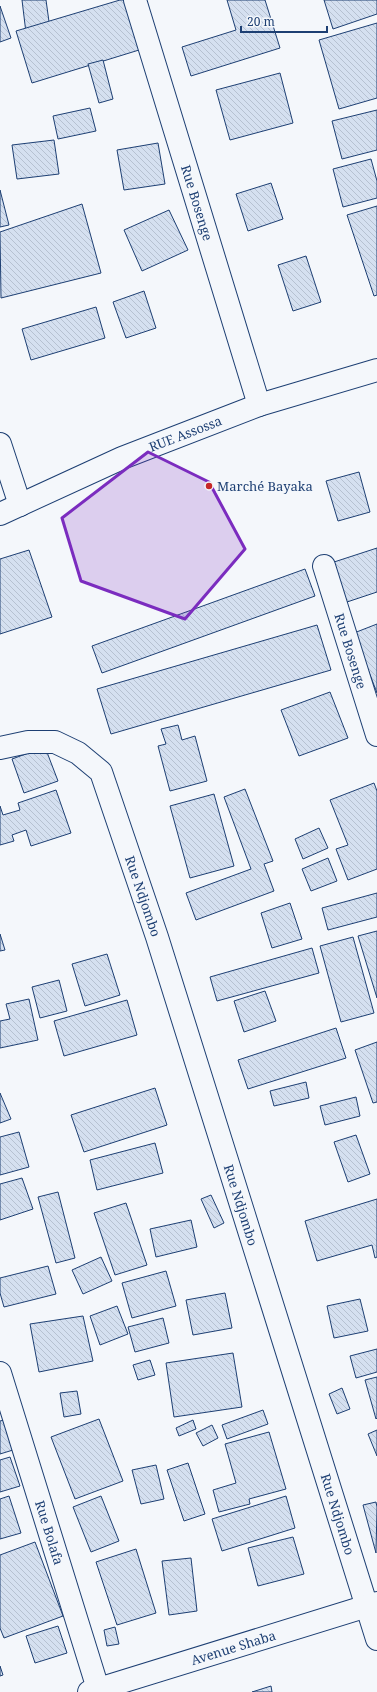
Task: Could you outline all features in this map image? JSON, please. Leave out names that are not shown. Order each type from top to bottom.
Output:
[{"type":"street","name":"Rue Bosenge","points":[[135,0],[259,405]]},
{"type":"street","name":"RUE Assossa","points":[[0,514],[122,458],[259,405],[377,370]]},
{"type":"street","points":[[0,444],[20,505]]},
{"type":"street","name":"Rue Bosenge","points":[[324,566],[377,735]]},
{"type":"street","name":"Rue Ndjombo","points":[[0,748],[28,742],[55,742],[78,753],[101,772],[157,937],[372,1604],[377,1639]]},
{"type":"street","name":"Rue Bolafa","points":[[0,1373],[96,1691]]},
{"type":"street","name":"Avenue Shaba","points":[[96,1691],[372,1604]]},
{"type":"highlighted area","points":[[148,452],[209,482],[245,549],[185,619],[81,581],[62,518]]},
{"type":"building","points":[[22,0],[46,0],[50,29],[26,33]]},
{"type":"building","points":[[120,0],[138,0],[152,46],[32,83],[16,31]]},
{"type":"building","points":[[227,0],[265,0],[280,48],[191,76],[182,47],[236,30]]},
{"type":"building","points":[[324,0],[377,0],[377,14],[333,29]]},
{"type":"building","points":[[0,6],[11,38],[0,42]]},
{"type":"building","points":[[377,23],[377,98],[339,109],[319,40]]},
{"type":"building","points":[[103,60],[113,99],[99,103],[88,64]]},
{"type":"building","points":[[280,73],[293,123],[230,140],[216,90]]},
{"type":"building","points":[[90,108],[96,131],[58,139],[53,116]]},
{"type":"building","points":[[377,110],[377,150],[342,159],[332,121]]},
{"type":"building","points":[[54,140],[59,174],[17,179],[12,145]]},
{"type":"building","points":[[158,143],[165,184],[124,190],[117,150]]},
{"type":"building","points":[[371,159],[377,181],[377,198],[343,207],[333,169]]},
{"type":"building","points":[[271,183],[283,219],[248,231],[236,194]]},
{"type":"building","points":[[0,190],[9,225],[0,227]]},
{"type":"building","points":[[82,204],[101,273],[1,298],[0,232]]},
{"type":"building","points":[[377,206],[377,295],[374,296],[347,215]]},
{"type":"building","points":[[169,210],[188,250],[142,271],[124,230]]},
{"type":"building","points":[[306,256],[321,302],[293,311],[278,265]]},
{"type":"building","points":[[144,291],[156,328],[126,338],[113,302]]},
{"type":"building","points":[[96,307],[105,338],[31,360],[22,329]]},
{"type":"building","points":[[359,472],[370,512],[338,521],[326,481]]},
{"type":"building","points":[[377,548],[377,592],[344,603],[331,563]]},
{"type":"building","points":[[29,550],[52,617],[0,634],[0,559]]},
{"type":"building","points":[[305,569],[315,596],[102,673],[92,646]]},
{"type":"building","points":[[377,624],[377,693],[354,633]]},
{"type":"building","points":[[317,625],[331,670],[111,734],[97,689]]},
{"type":"building","points":[[330,692],[348,738],[299,756],[281,710]]},
{"type":"building","points":[[178,725],[182,740],[195,736],[207,781],[170,791],[158,746],[166,744],[161,729]]},
{"type":"building","points":[[45,747],[58,781],[24,793],[12,759]]},
{"type":"building","points":[[374,783],[377,791],[377,869],[348,880],[336,849],[348,845],[330,800]]},
{"type":"building","points":[[245,789],[273,861],[264,864],[274,891],[196,920],[186,893],[251,869],[224,797]]},
{"type":"building","points":[[56,790],[71,833],[31,846],[26,830],[12,835],[14,841],[0,845],[0,806],[3,815],[20,810],[18,803]]},
{"type":"building","points":[[214,794],[234,866],[190,878],[170,806]]},
{"type":"building","points":[[319,828],[328,848],[303,859],[295,839]]},
{"type":"building","points":[[328,858],[337,881],[311,891],[302,869]]},
{"type":"building","points":[[377,893],[377,917],[328,930],[322,908]]},
{"type":"building","points":[[290,903],[302,939],[272,948],[261,913]]},
{"type":"building","points":[[377,931],[377,998],[358,936]]},
{"type":"building","points":[[0,934],[5,950],[0,951]]},
{"type":"building","points":[[353,937],[374,1013],[341,1022],[320,946]]},
{"type":"building","points":[[312,948],[319,973],[217,1001],[210,977]]},
{"type":"building","points":[[107,954],[120,995],[85,1006],[72,964]]},
{"type":"building","points":[[59,980],[67,1011],[40,1018],[32,987]]},
{"type":"building","points":[[265,991],[276,1021],[244,1032],[234,1001]]},
{"type":"building","points":[[29,999],[38,1040],[0,1048],[0,1021],[10,1019],[6,1004]]},
{"type":"building","points":[[127,1000],[137,1035],[64,1056],[54,1021]]},
{"type":"building","points":[[336,1028],[346,1058],[248,1089],[238,1060]]},
{"type":"building","points":[[377,1042],[377,1102],[373,1103],[355,1050]]},
{"type":"building","points":[[306,1082],[309,1098],[274,1106],[270,1091]]},
{"type":"building","points":[[155,1088],[167,1125],[84,1152],[71,1115]]},
{"type":"building","points":[[0,1093],[11,1119],[0,1123]]},
{"type":"building","points":[[356,1097],[360,1116],[325,1125],[320,1106]]},
{"type":"building","points":[[19,1132],[29,1167],[0,1175],[0,1137]]},
{"type":"building","points":[[356,1135],[370,1174],[348,1182],[334,1142]]},
{"type":"building","points":[[155,1143],[163,1173],[97,1190],[90,1160]]},
{"type":"building","points":[[22,1178],[33,1209],[0,1220],[0,1184]]},
{"type":"building","points":[[58,1192],[75,1258],[56,1263],[38,1197]]},
{"type":"building","points":[[211,1195],[224,1223],[214,1228],[201,1199]]},
{"type":"building","points":[[377,1199],[377,1257],[375,1258],[372,1245],[317,1261],[305,1221]]},
{"type":"building","points":[[126,1203],[147,1265],[115,1275],[94,1213]]},
{"type":"building","points":[[191,1220],[197,1247],[156,1257],[150,1229]]},
{"type":"building","points":[[101,1257],[112,1281],[83,1294],[72,1270]]},
{"type":"building","points":[[48,1266],[56,1294],[4,1307],[0,1293],[0,1278]]},
{"type":"building","points":[[166,1271],[176,1306],[132,1318],[122,1283]]},
{"type":"building","points":[[225,1293],[232,1328],[193,1335],[186,1300]]},
{"type":"building","points":[[360,1299],[368,1331],[334,1338],[327,1306]]},
{"type":"building","points":[[117,1306],[128,1334],[100,1345],[90,1316]]},
{"type":"building","points":[[83,1316],[93,1361],[39,1372],[30,1324]]},
{"type":"building","points":[[163,1318],[169,1343],[135,1352],[128,1327]]},
{"type":"building","points":[[377,1349],[377,1372],[356,1378],[350,1356]]},
{"type":"building","points":[[233,1353],[242,1407],[174,1417],[166,1363]]},
{"type":"building","points":[[150,1360],[155,1375],[138,1380],[133,1365]]},
{"type":"building","points":[[377,1377],[377,1418],[376,1419],[365,1380]]},
{"type":"building","points":[[342,1388],[350,1409],[337,1414],[329,1394]]},
{"type":"building","points":[[77,1391],[81,1414],[64,1417],[60,1393]]},
{"type":"building","points":[[263,1410],[268,1424],[227,1439],[222,1425]]},
{"type":"building","points":[[99,1419],[123,1481],[75,1499],[51,1437]]},
{"type":"building","points":[[4,1420],[13,1450],[0,1454],[0,1421]]},
{"type":"building","points":[[193,1420],[196,1429],[179,1436],[176,1428]]},
{"type":"building","points":[[212,1425],[218,1438],[203,1446],[196,1433]]},
{"type":"building","points":[[377,1430],[377,1456],[368,1434]]},
{"type":"building","points":[[269,1432],[286,1489],[249,1499],[250,1504],[219,1512],[213,1490],[236,1483],[225,1444]]},
{"type":"building","points":[[10,1457],[20,1486],[0,1492],[0,1460]]},
{"type":"building","points":[[188,1463],[205,1514],[184,1521],[167,1470]]},
{"type":"building","points":[[156,1465],[164,1499],[141,1504],[132,1470]]},
{"type":"building","points":[[9,1496],[21,1533],[0,1539],[0,1499]]},
{"type":"building","points":[[101,1496],[119,1541],[91,1552],[73,1507]]},
{"type":"building","points":[[286,1496],[295,1528],[222,1551],[212,1519]]},
{"type":"building","points":[[376,1502],[377,1507],[376,1553],[363,1505]]},
{"type":"building","points":[[293,1537],[304,1574],[258,1586],[248,1548]]},
{"type":"building","points":[[35,1542],[63,1616],[4,1638],[0,1628],[0,1555]]},
{"type":"building","points":[[136,1549],[156,1613],[117,1625],[96,1562]]},
{"type":"building","points":[[191,1558],[197,1611],[169,1615],[162,1561]]},
{"type":"building","points":[[58,1626],[67,1653],[35,1663],[26,1636]]},
{"type":"building","points":[[115,1627],[119,1644],[107,1646],[104,1630]]},
{"type":"building","points":[[0,1666],[3,1675],[0,1676]]},
{"type":"building","points":[[271,1686],[272,1692],[252,1692]]},
{"type":"place","name":"Marché Bayaka","points":[[209,486]]}]
